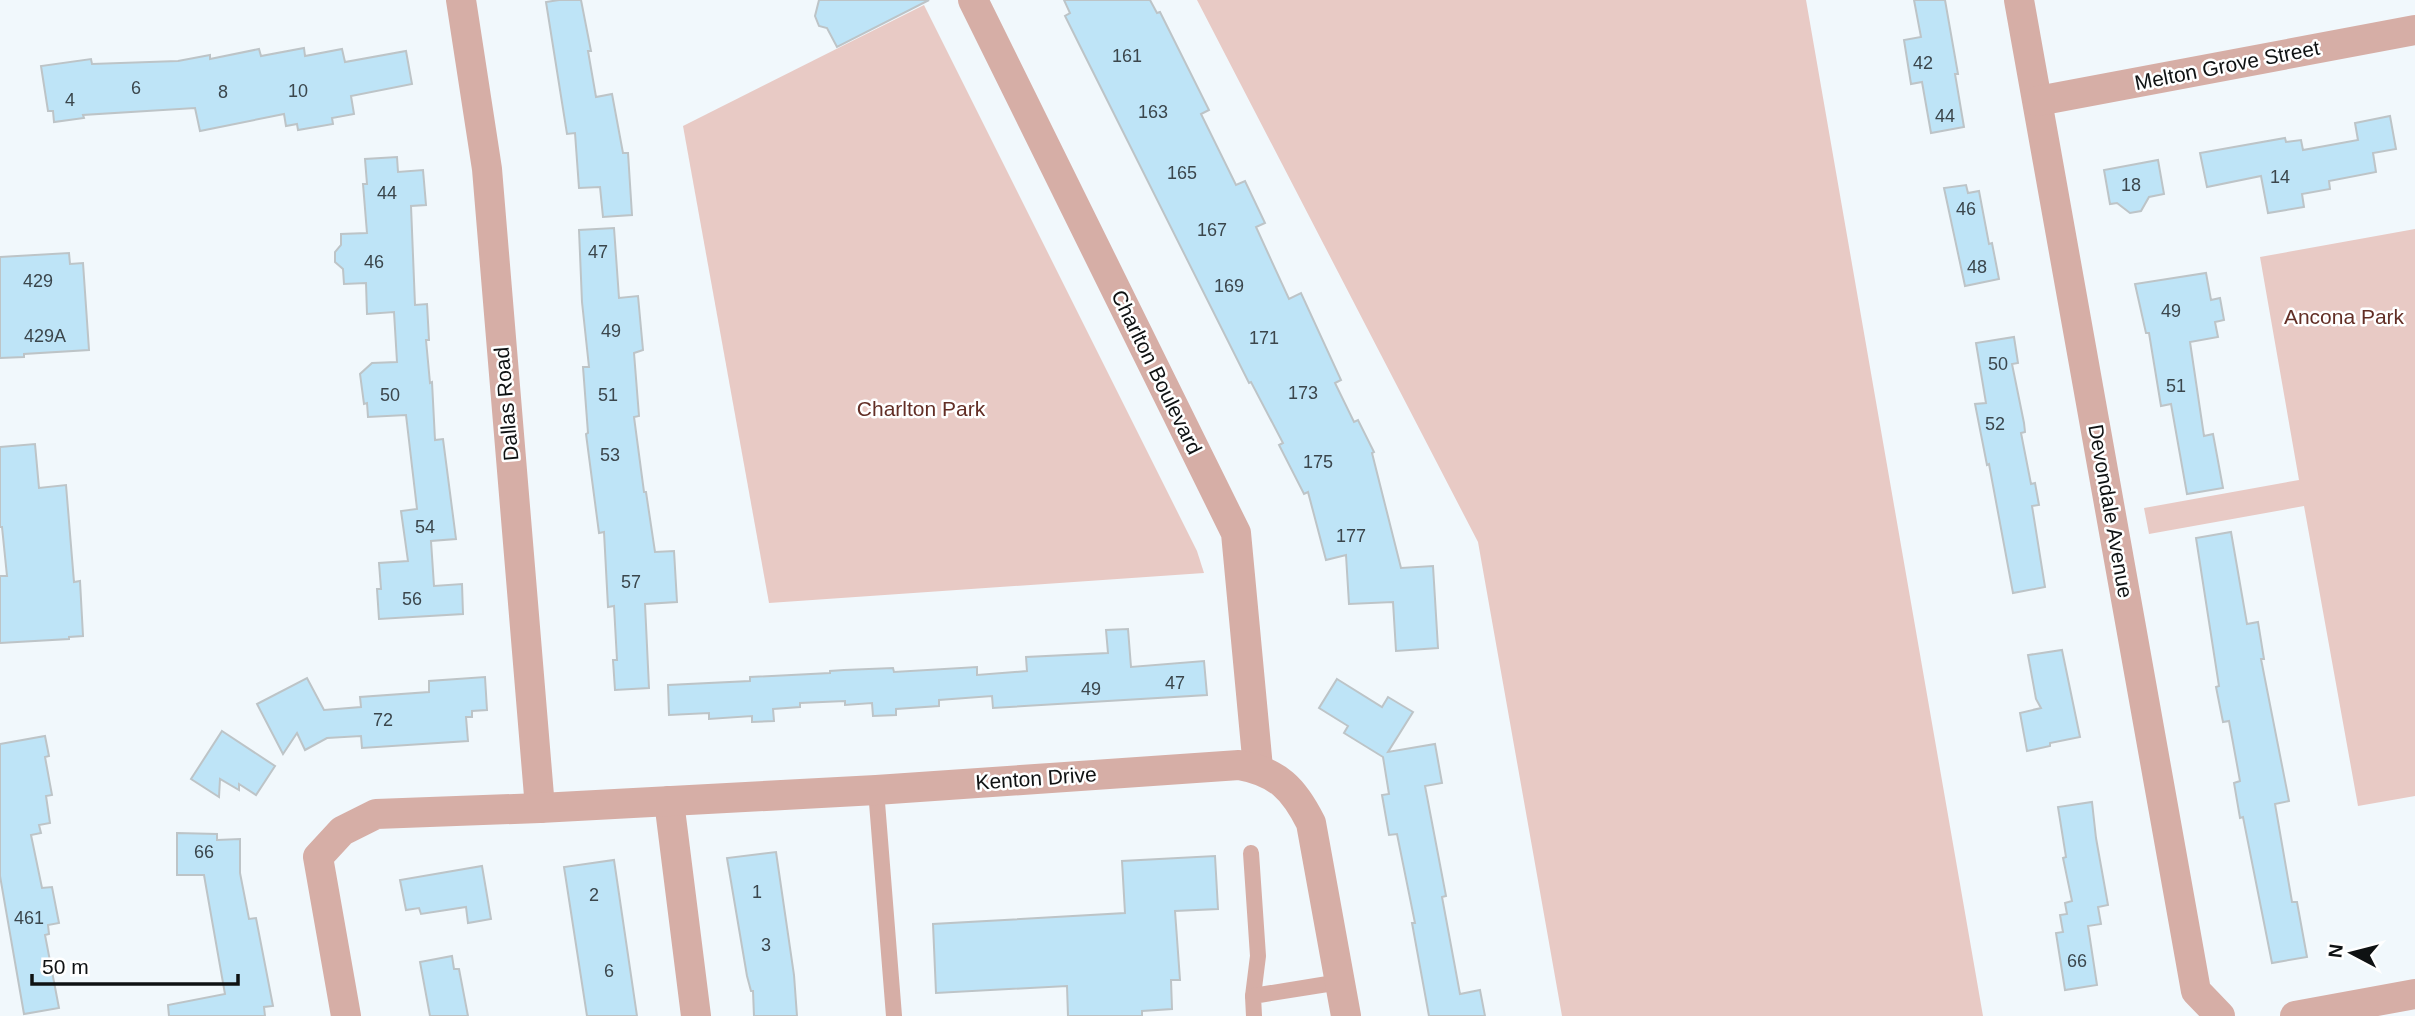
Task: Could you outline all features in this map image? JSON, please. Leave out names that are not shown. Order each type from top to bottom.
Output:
[{"type":"street","name":"Dallas Road","points":[[461,0],[487,169],[540,808]]},
{"type":"street","name":"Charlton Boulevard","points":[[973,0],[1236,533],[1258,768]]},
{"type":"street","name":"Devondale Avenue","points":[[2019,0],[2196,991],[2219,1016]]},
{"type":"street","name":"Melton Grove Street","points":[[2038,101],[2415,30]]},
{"type":"street","name":"Kenton Drive","points":[[346,1016],[318,857],[342,831],[376,814],[876,790],[1217,765],[1258,768],[1282,781],[1301,802],[1311,823],[1346,1016]]},
{"type":"street","points":[[669,802],[696,1016]]},
{"type":"street","points":[[2295,1016],[2415,994]]},
{"type":"lane","points":[[876,790],[894,1016]]},
{"type":"lane","points":[[1251,853],[1258,956],[1253,996],[1254,1016]]},
{"type":"lane","points":[[1253,996],[1340,982]]},
{"type":"green space","points":[[1197,0],[1806,0],[1983,1016],[1562,1016],[1478,542]]},
{"type":"green space","name":"Charlton Park","points":[[924,5],[1197,551],[1204,573],[769,603],[683,126]]},
{"type":"green space","name":"Ancona Park","points":[[2415,229],[2415,796],[2358,806],[2304,506],[2149,534],[2144,508],[2299,480],[2260,257]]},
{"type":"building","points":[[581,0],[596,97],[612,94],[623,153],[628,153],[632,215],[603,217],[600,187],[579,188],[575,133],[567,134],[546,2]]},
{"type":"building","points":[[819,0],[929,0],[837,47],[827,28],[819,26],[815,16]]},
{"type":"building","points":[[1064,0],[1150,0],[1157,13],[1160,12],[1209,110],[1201,114],[1236,185],[1245,181],[1265,223],[1256,227],[1289,299],[1301,293],[1341,380],[1335,383],[1354,422],[1358,420],[1374,452],[1372,453],[1401,568],[1433,566],[1438,648],[1396,651],[1393,602],[1349,604],[1346,555],[1326,560],[1308,492],[1304,494],[1279,445],[1283,443],[1251,382],[1249,383],[1065,16],[1070,13]]},
{"type":"building","points":[[1914,0],[1945,0],[1964,127],[1931,133],[1922,82],[1911,84],[1904,40],[1921,37]]},
{"type":"building","points":[[304,48],[305,56],[342,49],[345,62],[406,51],[412,84],[351,96],[354,114],[332,118],[333,124],[298,130],[297,124],[286,126],[284,114],[200,131],[195,108],[83,115],[84,118],[54,122],[53,111],[48,111],[41,66],[91,59],[92,64],[178,61],[210,55],[210,59],[259,49],[261,56]]},
{"type":"building","points":[[2390,116],[2396,149],[2373,153],[2376,172],[2329,181],[2330,189],[2302,194],[2304,207],[2268,213],[2261,176],[2207,187],[2200,153],[2285,138],[2286,142],[2301,140],[2303,150],[2358,140],[2355,123]]},
{"type":"building","points":[[397,157],[398,172],[423,170],[426,205],[411,206],[415,305],[427,304],[429,340],[426,340],[430,383],[432,382],[435,440],[443,439],[456,539],[431,541],[434,586],[462,584],[463,614],[379,619],[379,563],[408,561],[401,511],[417,509],[406,415],[368,417],[360,374],[372,363],[397,362],[394,312],[367,314],[366,283],[344,284],[343,269],[335,262],[335,252],[341,245],[341,234],[367,233],[363,184],[367,184],[365,159]]},
{"type":"building","points":[[2158,160],[2164,194],[2149,197],[2141,211],[2130,213],[2117,203],[2110,204],[2104,170]]},
{"type":"building","points":[[1966,185],[1968,193],[1979,191],[1999,279],[1965,286],[1944,188]]},
{"type":"building","points":[[614,228],[619,298],[638,296],[643,350],[634,353],[639,416],[634,417],[644,492],[655,552],[674,551],[677,602],[645,604],[649,688],[615,690],[613,660],[617,660],[614,606],[608,607],[604,532],[599,533],[586,434],[583,367],[589,367],[582,302],[579,230]]},
{"type":"building","points":[[69,253],[70,264],[83,263],[89,350],[0,358],[0,257]]},
{"type":"building","points":[[2206,273],[2211,300],[2220,298],[2224,320],[2215,322],[2218,337],[2190,342],[2204,436],[2213,434],[2223,488],[2187,494],[2171,404],[2161,406],[2149,333],[2146,333],[2135,284]]},
{"type":"building","points":[[2014,337],[2018,363],[2012,364],[2024,423],[2025,432],[2021,433],[2031,484],[2035,483],[2039,505],[2032,506],[2045,587],[2013,593],[1975,404],[1986,403],[1976,343]]},
{"type":"building","points":[[35,444],[39,488],[66,485],[74,582],[80,581],[83,636],[0,643],[0,576],[7,576],[0,527],[0,447]]},
{"type":"building","points":[[2231,532],[2247,624],[2258,622],[2264,659],[2261,659],[2289,801],[2275,804],[2292,902],[2297,902],[2307,957],[2272,963],[2243,817],[2240,818],[2234,783],[2240,781],[2229,721],[2223,722],[2216,687],[2219,686],[2196,538]]},
{"type":"building","points":[[1128,629],[1131,667],[1204,661],[1207,695],[993,708],[992,696],[939,700],[939,706],[896,709],[896,715],[873,716],[872,703],[800,703],[800,707],[773,709],[774,721],[752,722],[752,716],[709,719],[709,713],[669,715],[668,685],[750,681],[750,677],[893,668],[894,672],[977,667],[977,675],[1027,671],[1026,657],[1108,653],[1106,630]]},
{"type":"building","points":[[2062,650],[2080,737],[2027,751],[2020,713],[2041,708],[2036,699],[2028,655]]},
{"type":"building","points":[[485,677],[487,710],[472,711],[472,717],[466,717],[468,741],[362,748],[361,736],[327,738],[305,750],[297,733],[283,754],[257,704],[307,678],[324,710],[361,707],[360,697],[429,692],[429,681]]},
{"type":"building","points":[[1337,679],[1382,707],[1388,697],[1413,712],[1388,752],[1435,744],[1442,783],[1425,786],[1446,896],[1442,897],[1460,994],[1480,990],[1485,1016],[1429,1016],[1412,923],[1415,923],[1397,834],[1389,835],[1382,795],[1389,794],[1383,757],[1344,733],[1348,726],[1319,708]]},
{"type":"building","points":[[222,731],[275,766],[256,795],[239,784],[239,790],[220,779],[219,797],[191,779]]},
{"type":"building","points":[[45,736],[49,756],[45,757],[52,795],[46,796],[50,823],[39,825],[41,833],[31,835],[42,888],[52,887],[59,923],[48,925],[49,934],[45,935],[59,1008],[24,1014],[0,876],[0,744]]},
{"type":"building","points":[[2092,802],[2108,905],[2098,907],[2101,924],[2088,926],[2097,985],[2065,990],[2056,933],[2063,932],[2060,915],[2067,914],[2065,903],[2072,901],[2063,858],[2066,857],[2058,807]]},
{"type":"building","points":[[177,833],[217,834],[217,840],[240,839],[240,873],[249,919],[256,918],[273,1006],[264,1007],[265,1016],[169,1016],[168,1005],[225,994],[204,875],[177,875]]},
{"type":"building","points":[[776,852],[794,975],[797,1016],[754,1016],[753,991],[747,976],[727,858]]},
{"type":"building","points":[[1215,856],[1218,909],[1175,911],[1180,980],[1171,980],[1172,1009],[1142,1011],[1142,1016],[1068,1016],[1067,986],[936,993],[933,924],[1125,913],[1122,861]]},
{"type":"building","points":[[614,860],[637,1016],[587,1016],[564,867]]},
{"type":"building","points":[[482,866],[491,919],[468,923],[466,907],[421,914],[419,908],[406,910],[400,880]]},
{"type":"building","points":[[452,956],[454,969],[459,969],[468,1016],[430,1016],[420,962]]}]
